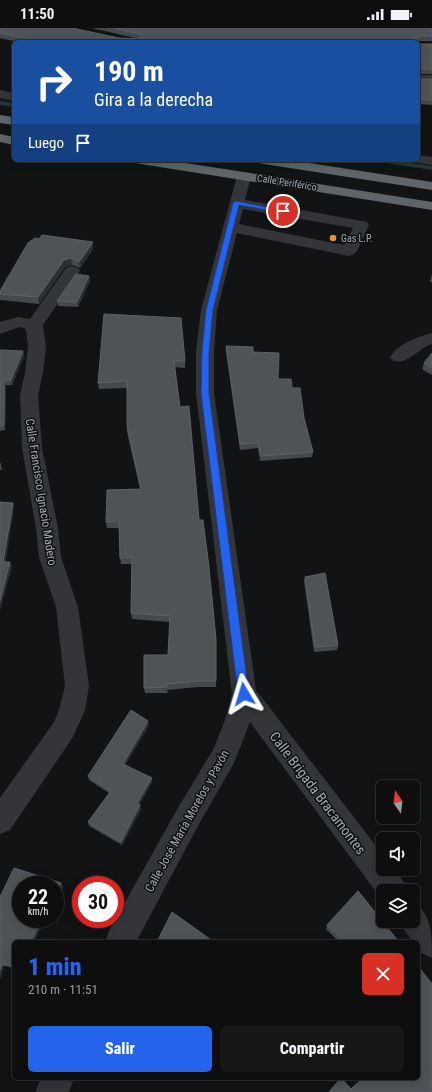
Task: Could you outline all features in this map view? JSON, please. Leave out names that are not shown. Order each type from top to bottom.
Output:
[{"type":"highway","points":[[0,119],[12,121]]},
{"type":"highway","points":[[0,138],[12,141]]},
{"type":"highway","name":"Calle Periférico","points":[[154,162],[432,206]]},
{"type":"highway","name":"Calle Periférico","points":[[277,162],[432,186]]},
{"type":"street","points":[[420,79],[432,79]]},
{"type":"street","points":[[0,94],[12,97]]},
{"type":"street","points":[[420,159],[432,161]]},
{"type":"street","name":"Calle José María Morelos y Pavón","points":[[121,940],[189,815],[225,754],[238,720],[244,694],[205,393],[205,352],[209,310],[244,176]]},
{"type":"street","points":[[230,227],[349,250],[362,225],[236,203]]},
{"type":"street","points":[[0,329],[18,322],[34,325],[72,271]]},
{"type":"street","name":"Calle Francisco Ignacio Madero","points":[[0,821],[64,729],[72,710],[77,686],[67,607],[50,557],[47,528],[32,448],[28,416],[29,396],[34,373],[37,347],[34,325]]},
{"type":"street","points":[[399,358],[419,342],[432,338]]},
{"type":"street","name":"Calle Brigada Bracamontes","points":[[244,694],[388,884]]},
{"type":"street","points":[[420,927],[432,943]]},
{"type":"street","points":[[52,1092],[57,1080]]},
{"type":"building","points":[[0,28],[72,28],[119,38],[141,39],[142,37],[139,34],[114,28],[432,28],[432,36],[418,36],[418,40],[32,40],[0,33]]},
{"type":"building","points":[[420,44],[432,44],[432,69],[420,69]]},
{"type":"building","points":[[420,79],[432,79],[432,100],[420,99]]},
{"type":"building","points":[[42,235],[93,242],[79,262],[71,258],[64,260],[38,297],[0,294],[0,291],[28,243],[35,238],[39,239]]},
{"type":"building","points":[[76,274],[89,276],[77,302],[57,301]]},
{"type":"building","points":[[104,314],[181,318],[185,361],[174,361],[180,407],[189,406],[199,520],[203,520],[209,567],[216,639],[216,681],[167,684],[167,687],[144,688],[144,655],[168,655],[170,616],[131,613],[132,557],[120,558],[119,521],[106,522],[107,490],[141,489],[127,425],[127,381],[98,383]]},
{"type":"building","points":[[226,346],[253,347],[253,352],[279,353],[278,379],[291,379],[292,388],[300,388],[304,418],[313,452],[261,456],[258,443],[240,444]]},
{"type":"building","points":[[0,350],[23,351],[11,380],[4,380],[4,425],[0,426]]},
{"type":"building","points":[[432,353],[432,368],[424,363]]},
{"type":"building","points":[[0,502],[13,503],[3,562],[10,562],[0,601]]},
{"type":"building","points":[[325,573],[338,645],[315,647],[305,577]]},
{"type":"building","points":[[131,710],[148,721],[123,764],[152,778],[137,803],[140,805],[121,842],[88,822],[111,791],[88,776]]},
{"type":"building","points":[[14,868],[39,876],[12,876],[12,928],[38,928],[32,940],[12,940],[12,966],[2,964],[0,970],[0,897]]},
{"type":"building","points":[[358,891],[376,913],[376,928],[388,928],[397,940],[343,940],[327,925]]},
{"type":"building","points":[[172,912],[211,940],[158,940]]},
{"type":"building","points":[[420,969],[432,984],[432,1092],[329,1092],[339,1080],[343,1080],[351,1089],[361,1080],[420,1080]]},
{"type":"waterway","points":[[0,103],[12,105]]},
{"type":"waterway","points":[[392,162],[432,168]]},
{"type":"place","name":"Gas L.P.","points":[[333,238]]},
{"type":"route","points":[[244,694],[205,393],[205,352],[209,310],[236,203],[283,211]]}]
